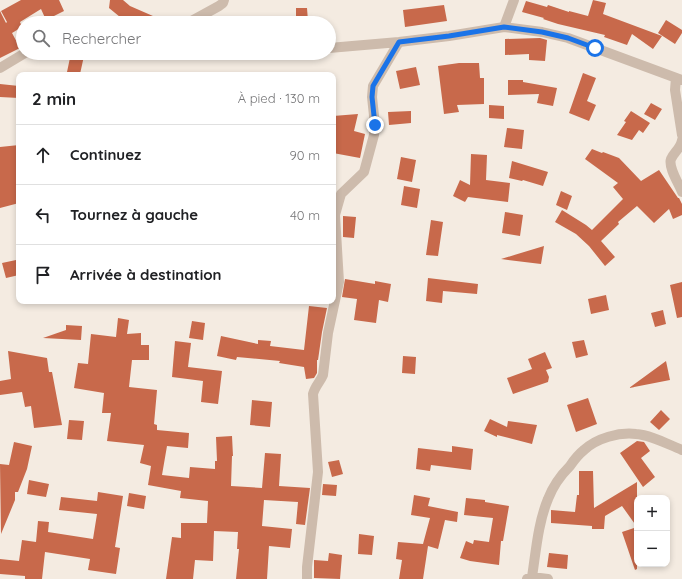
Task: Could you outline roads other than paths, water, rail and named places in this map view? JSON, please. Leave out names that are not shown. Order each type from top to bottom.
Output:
[{"type":"street","points":[[201,16],[219,6],[224,0]]},
{"type":"street","points":[[504,27],[514,0]]},
{"type":"street","points":[[336,47],[449,36],[504,27],[542,32],[568,38],[679,79],[676,90],[682,135]]},
{"type":"street","points":[[336,212],[341,194],[364,172],[374,135],[375,125],[372,97],[373,86],[399,42]]},
{"type":"street","points":[[0,68],[16,58]]},
{"type":"street","points":[[682,140],[682,144],[671,159],[670,163],[682,192]]},
{"type":"street","points":[[336,232],[339,282],[336,296]]},
{"type":"street","points":[[307,579],[307,567],[318,472],[313,394],[315,387],[323,375],[328,333],[334,304]]},
{"type":"street","points":[[548,579],[529,578],[541,522],[548,498],[560,476],[584,450],[596,442],[609,437],[635,433],[682,450]]}]
